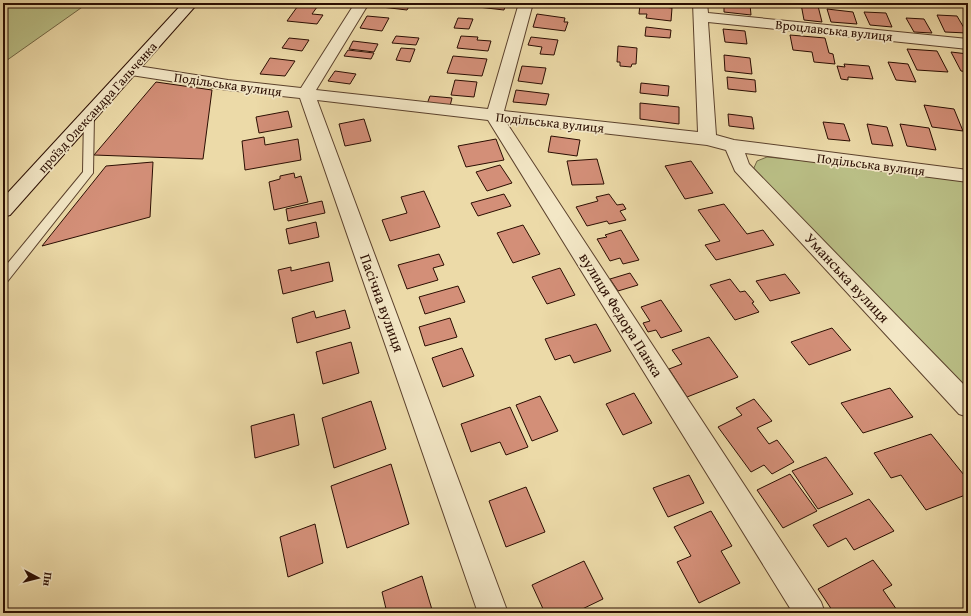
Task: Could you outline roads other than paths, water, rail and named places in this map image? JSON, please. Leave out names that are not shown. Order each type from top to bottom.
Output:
[{"type":"street","name":"проїзд Олександра Гальченка","points":[[3,210],[191,3]]},
{"type":"street","points":[[306,94],[362,3]]},
{"type":"street","points":[[494,116],[526,3]]},
{"type":"street","points":[[700,10],[707,138]]},
{"type":"street","name":"Вроцлавська вулиця","points":[[700,10],[968,44]]},
{"type":"street","name":"Подільська вулиця","points":[[131,70],[228,85],[494,116],[707,138],[734,146],[968,176]]},
{"type":"street","name":"Пасічна вулиця","points":[[306,94],[493,613]]},
{"type":"street","name":"вулиця Федора Панка","points":[[494,116],[810,613]]},
{"type":"street","name":"Уманська вулиця","points":[[734,146],[741,167],[968,406]]},
{"type":"lane","points":[[3,278],[88,173],[89,115]]}]
